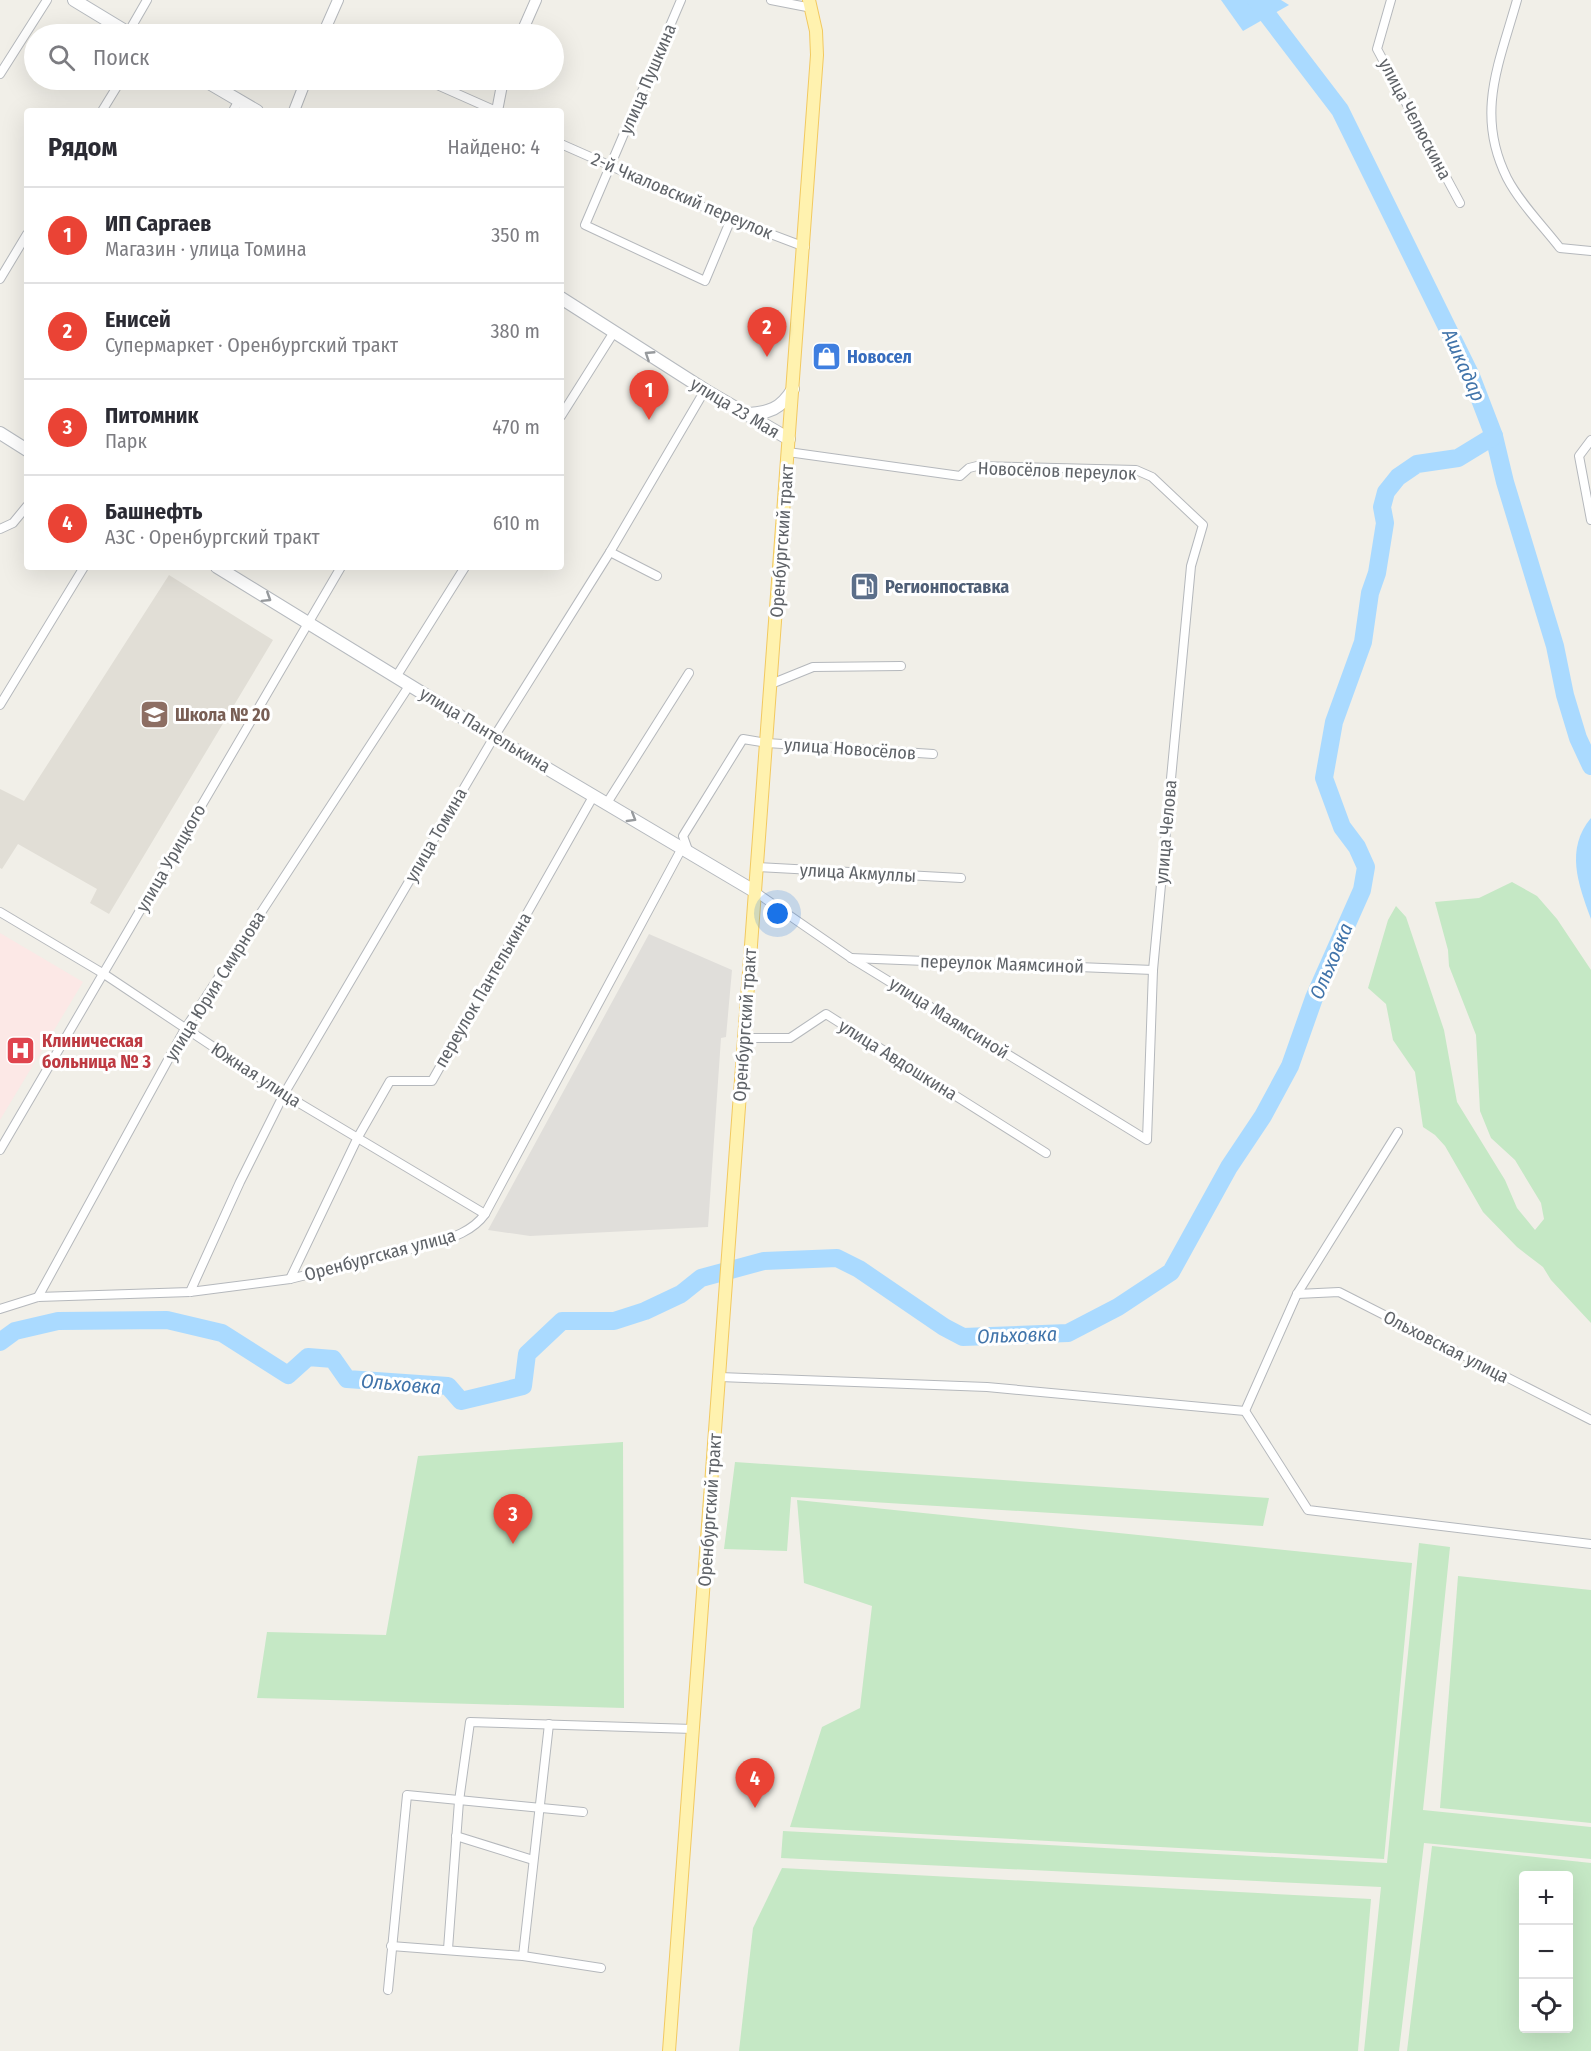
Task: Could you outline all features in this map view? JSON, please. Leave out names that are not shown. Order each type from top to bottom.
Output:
[{"type":"main road","points":[[74,0],[113,24]]},
{"type":"main road","name":"Оренбургский тракт","points":[[669,2051],[732,1218],[754,891],[805,247],[817,55],[811,4]]},
{"type":"main road","points":[[216,90],[236,106]]},
{"type":"main road","name":"улица 23 Мая","points":[[564,300],[705,390],[789,439]]},
{"type":"main road","points":[[746,414],[776,410],[793,389]]},
{"type":"main road","points":[[0,434],[24,448]]},
{"type":"main road","name":"улица Пантелькина","points":[[222,570],[409,686],[754,891]]},
{"type":"street","points":[[32,24],[47,0]]},
{"type":"street","points":[[134,24],[147,0]]},
{"type":"street","points":[[328,24],[338,0]]},
{"type":"street","points":[[526,24],[536,0]]},
{"type":"street","name":"улица Пушкина","points":[[681,0],[585,225],[705,282],[731,219]]},
{"type":"street","points":[[771,0],[811,4]]},
{"type":"street","name":"улица Челюскина","points":[[1391,0],[1377,49],[1460,203]]},
{"type":"street","points":[[1516,0],[1490,95],[1492,135],[1508,179],[1560,248],[1591,251]]},
{"type":"street","points":[[0,74],[24,36]]},
{"type":"street","points":[[104,108],[115,90]]},
{"type":"street","points":[[295,108],[302,90]]},
{"type":"street","points":[[449,90],[489,108]]},
{"type":"street","points":[[497,108],[501,90]]},
{"type":"street","name":"2-й Чкаловский переулок","points":[[564,145],[731,219],[805,247]]},
{"type":"street","points":[[0,279],[24,239]]},
{"type":"street","points":[[564,411],[614,332]]},
{"type":"street","name":"улица Томина","points":[[190,1292],[240,1182],[284,1094],[494,737],[610,552],[705,390]]},
{"type":"street","points":[[1591,440],[1578,456],[1591,520]]},
{"type":"street","name":"Новосёлов переулок","points":[[788,452],[960,476],[969,468],[977,466],[1136,470],[1152,477],[1203,525]]},
{"type":"street","points":[[0,529],[13,523],[24,510]]},
{"type":"street","name":"улица Челова","points":[[1146,1140],[1153,970],[1191,566],[1203,525]]},
{"type":"street","points":[[610,552],[657,576]]},
{"type":"street","points":[[0,705],[82,570]]},
{"type":"street","name":"улица Урицкого","points":[[0,1150],[339,570]]},
{"type":"street","points":[[396,677],[463,570]]},
{"type":"street","points":[[771,684],[813,667],[902,666]]},
{"type":"street","points":[[608,803],[689,673]]},
{"type":"street","name":"улица Юрия Смирнова","points":[[38,1297],[185,1029],[409,686]]},
{"type":"street","points":[[686,851],[683,836],[743,739],[767,743]]},
{"type":"street","name":"улица Новосёлов","points":[[767,743],[933,754]]},
{"type":"street","name":"переулок Пантелькина","points":[[290,1279],[358,1137],[390,1081],[432,1081],[594,795]]},
{"type":"street","name":"Оренбургская улица","points":[[0,1309],[38,1297],[190,1292],[290,1279],[450,1239],[473,1226],[485,1214],[686,851]]},
{"type":"street","name":"улица Акмуллы","points":[[756,867],[961,878]]},
{"type":"street","name":"улица Маямсиной","points":[[754,891],[851,958],[1146,1140]]},
{"type":"street","name":"Южная улица","points":[[0,912],[104,974],[284,1094],[485,1214]]},
{"type":"street","name":"переулок Маямсиной","points":[[851,958],[1153,970]]},
{"type":"street","name":"улица Авдошкина","points":[[745,1038],[790,1038],[826,1014],[1046,1153]]},
{"type":"street","points":[[1245,1411],[1298,1294],[1398,1132]]},
{"type":"street","name":"Ольховская улица","points":[[1298,1294],[1340,1292],[1591,1420]]},
{"type":"street","points":[[720,1377],[987,1387],[1245,1411]]},
{"type":"street","points":[[1245,1411],[1308,1510],[1591,1544]]},
{"type":"street","points":[[448,1949],[459,1800],[470,1722],[693,1729]]},
{"type":"street","points":[[523,1956],[549,1724]]},
{"type":"street","points":[[388,1990],[407,1795],[583,1812]]},
{"type":"street","points":[[456,1836],[533,1860]]},
{"type":"street","points":[[391,1946],[523,1956],[601,1968]]},
{"type":"shaded area","name":"Школа № 20","points":[[169,575],[273,640],[109,914],[90,903],[97,889],[18,844],[2,869],[0,868],[0,789],[24,801]]},
{"type":"shaded area","name":"Клиническая больница № 3","points":[[0,933],[83,982],[0,1120]]},
{"type":"shaded area","points":[[649,934],[732,970],[726,1037],[721,1038],[708,1227],[530,1236],[488,1230]]},
{"type":"green space","points":[[1512,882],[1537,896],[1557,919],[1591,970],[1591,1323],[1551,1280],[1543,1267],[1517,1247],[1483,1212],[1445,1146],[1423,1127],[1415,1072],[1393,1040],[1386,1004],[1368,988],[1388,920],[1396,906],[1406,917],[1444,1030],[1457,1102],[1505,1180],[1517,1208],[1535,1230],[1544,1219],[1541,1203],[1515,1160],[1491,1138],[1480,1111],[1476,1035],[1449,966],[1448,950],[1435,902],[1479,898]]},
{"type":"green space","points":[[623,1442],[624,1708],[257,1698],[267,1632],[386,1635],[418,1456]]},
{"type":"green space","points":[[735,1462],[1269,1498],[1263,1526],[791,1497],[787,1551],[724,1549]]},
{"type":"green space","points":[[797,1500],[1412,1563],[1384,1859],[790,1827],[822,1727],[860,1708],[872,1606],[804,1583]]},
{"type":"green space","points":[[1419,1543],[1450,1547],[1423,1810],[1591,1827],[1591,1859],[1424,1843],[1399,2051],[1364,2051],[1381,1887],[781,1858],[783,1831],[1387,1863]]},
{"type":"green space","points":[[1458,1576],[1591,1590],[1591,1823],[1440,1808]]},
{"type":"green space","points":[[1432,1846],[1591,1863],[1591,2051],[1407,2051]]},
{"type":"green space","points":[[782,1868],[1371,1899],[1358,2051],[739,2051],[753,1928]]},
{"type":"water","points":[[1221,0],[1281,0],[1289,5],[1243,31]]},
{"type":"water","points":[[1591,818],[1591,919],[1578,880],[1576,854],[1583,830]]},
{"type":"waterway","name":"Ашкадар","points":[[1256,0],[1340,110],[1471,376],[1494,436],[1505,482],[1555,646],[1565,695],[1578,738],[1591,766]]},
{"type":"waterway","name":"Ольховка","points":[[0,1342],[15,1331],[58,1321],[167,1320],[222,1333],[288,1375],[308,1357],[333,1359],[347,1379],[448,1386],[461,1401],[523,1386],[527,1354],[562,1321],[614,1321],[645,1311],[681,1294],[701,1278],[764,1261],[837,1258],[859,1269],[944,1327],[963,1337],[1068,1333],[1118,1307],[1171,1272],[1229,1167],[1263,1116],[1290,1066],[1314,998],[1362,890],[1366,867],[1357,847],[1342,827],[1324,778],[1334,722],[1363,642],[1370,593],[1377,573],[1385,523],[1382,507],[1386,492],[1398,477],[1417,464],[1458,458],[1494,436]]},
{"type":"place","name":"Енисей","points":[[767,357]]},
{"type":"place","name":"Новосел","points":[[826,357]]},
{"type":"place","name":"ИП Саргаев","points":[[649,420]]},
{"type":"place","name":"Регионпоставка","points":[[864,587]]},
{"type":"place","name":"Школа № 20","points":[[154,715]]},
{"type":"place","name":"Клиническая больница № 3","points":[[21,1051]]},
{"type":"place","name":"Питомник","points":[[513,1544]]},
{"type":"place","name":"Башнефть","points":[[755,1808]]}]
